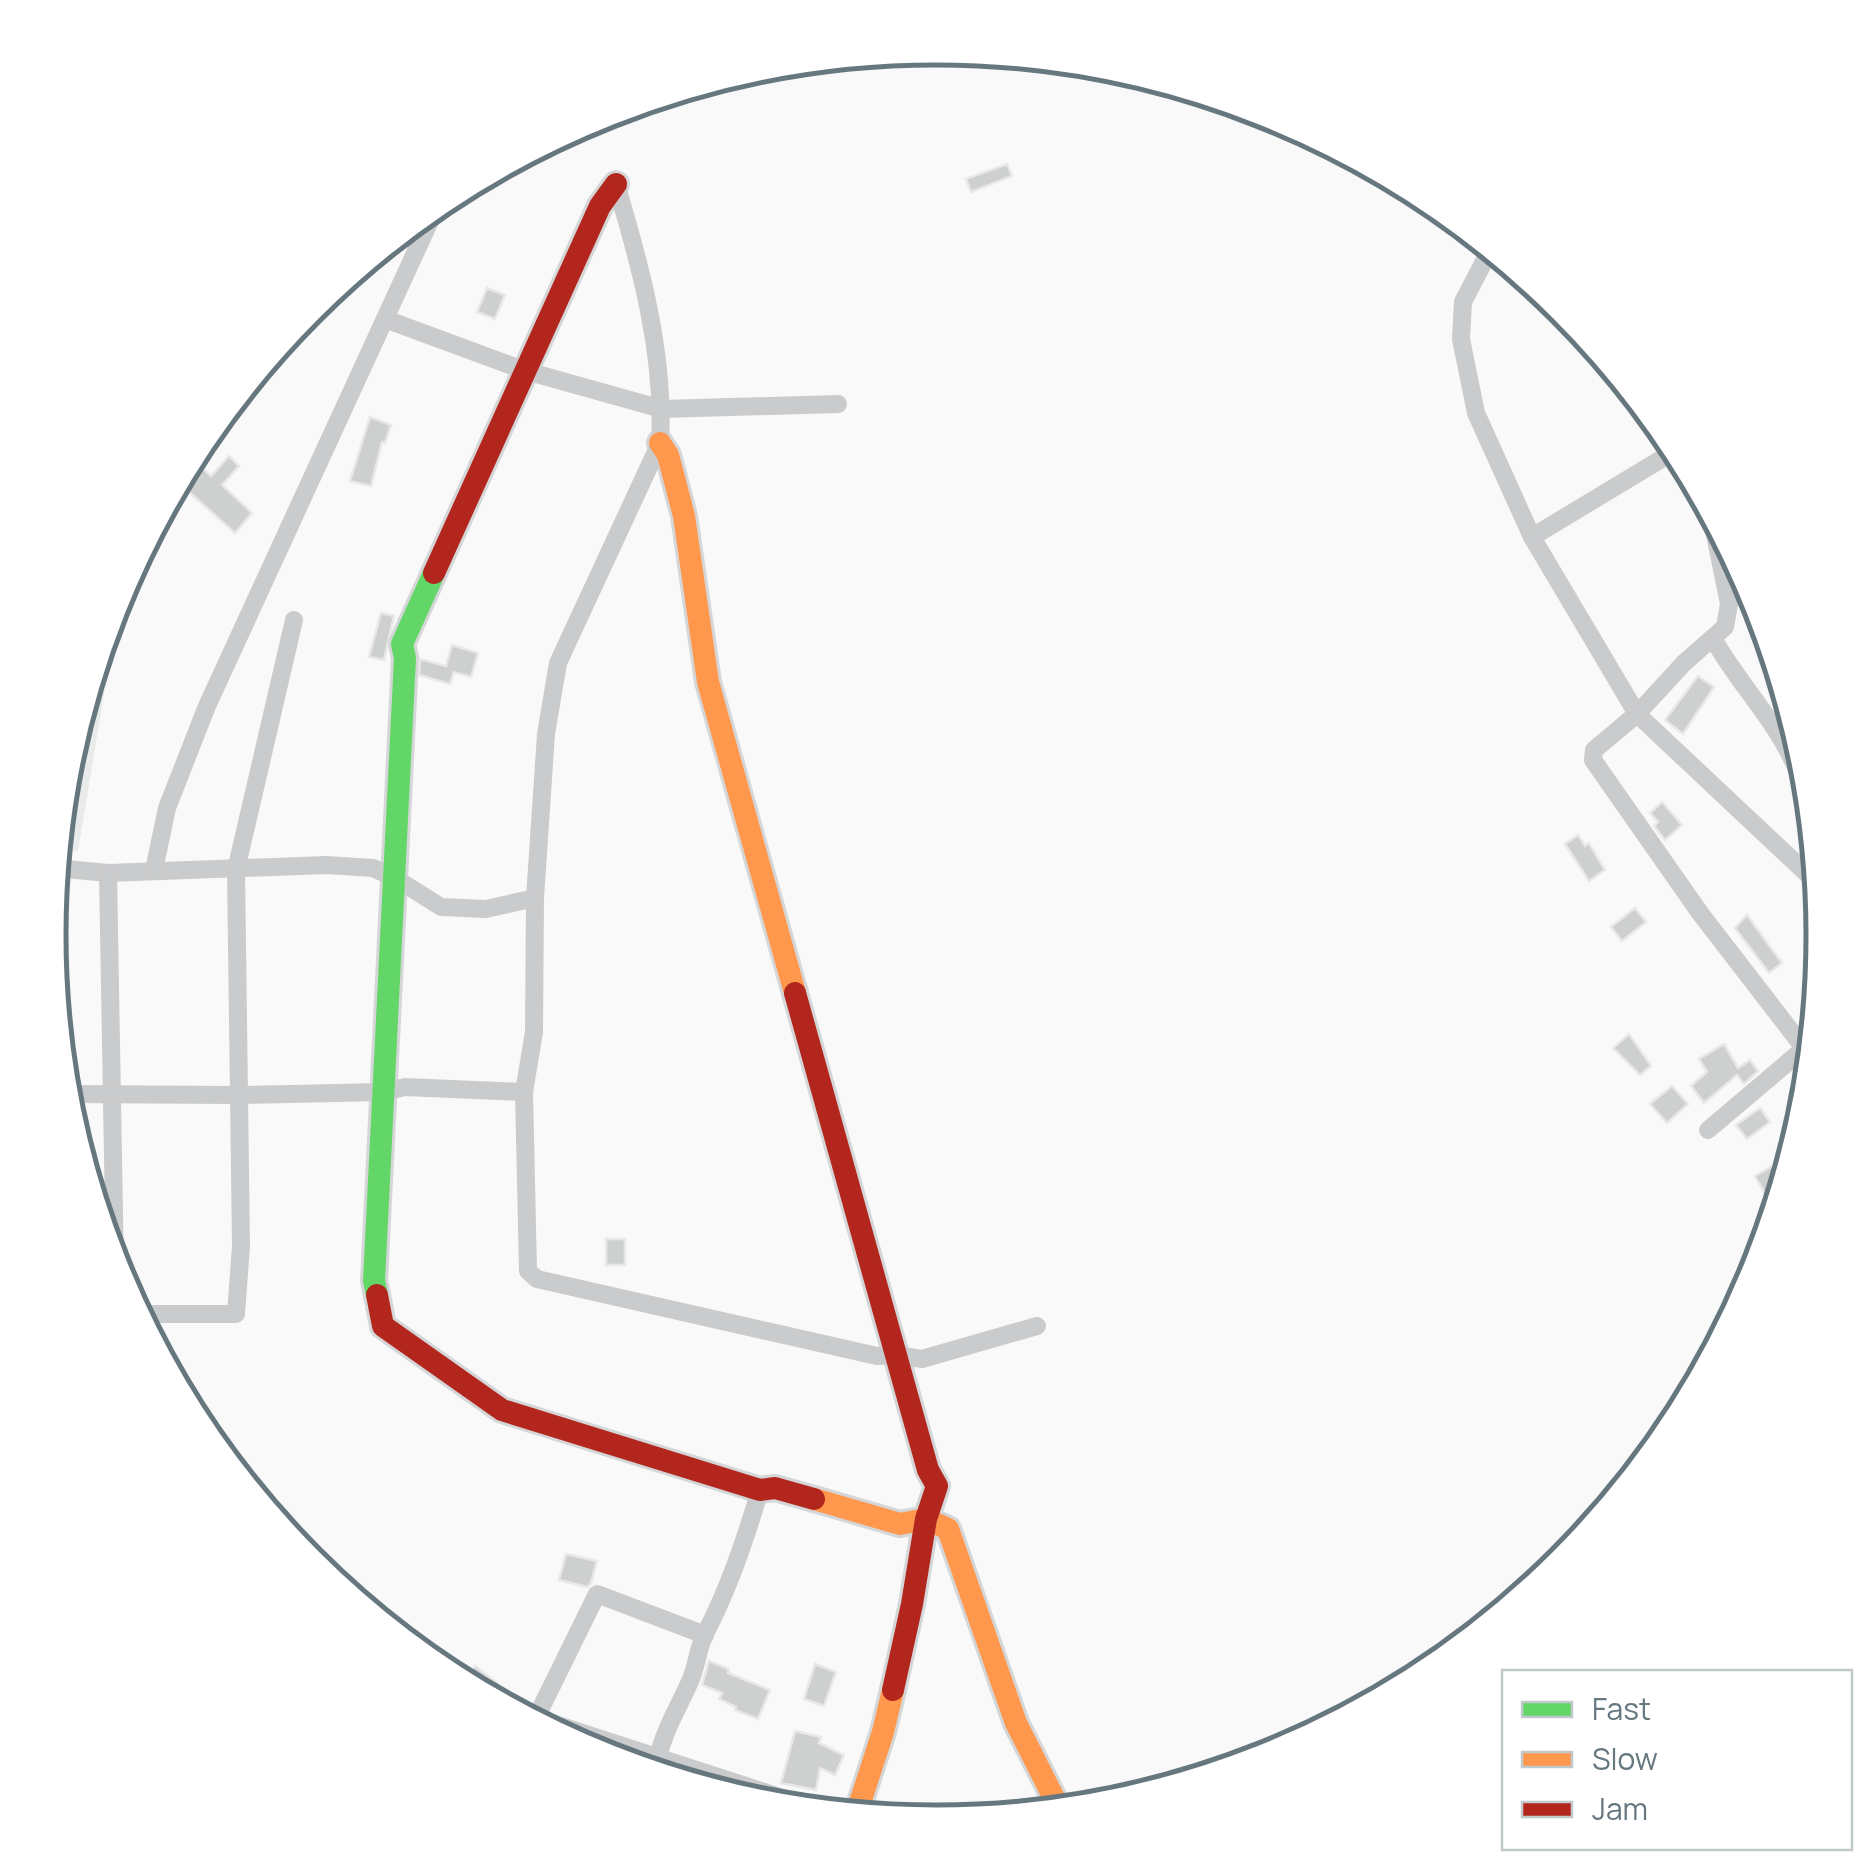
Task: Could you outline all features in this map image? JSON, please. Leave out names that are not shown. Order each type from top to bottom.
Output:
[{"type":"street","points":[[616,184],[600,206],[402,644],[405,658],[396,878],[374,1281],[383,1326],[502,1410],[760,1490],[774,1488],[900,1524],[926,1519],[948,1528],[1016,1723],[1054,1797]]},
{"type":"street","points":[[616,184],[644,278],[662,409],[660,443],[558,663],[546,734],[535,898],[534,1032],[524,1092],[528,1271],[537,1279],[877,1356],[897,1354],[922,1359],[1037,1326]]},
{"type":"street","points":[[154,870],[167,808],[207,706],[425,232]]},
{"type":"street","points":[[1485,260],[1463,302],[1461,339],[1476,413],[1532,537],[1638,714],[1803,870]]},
{"type":"street","points":[[384,319],[526,371],[662,409],[838,404]]},
{"type":"street","points":[[660,443],[668,454],[684,516],[708,682],[928,1470],[936,1486],[882,1732],[860,1801]]},
{"type":"street","points":[[1532,537],[1662,457]]},
{"type":"street","points":[[1719,556],[1730,616],[1726,628],[1684,663],[1638,714],[1594,750],[1593,760],[1700,913],[1800,1036]]},
{"type":"street","points":[[153,1314],[236,1314],[241,1246],[236,870],[294,620]]},
{"type":"street","points":[[1714,640],[1785,746]]},
{"type":"street","points":[[69,869],[108,873],[326,865],[374,868],[441,907],[486,910],[535,898]]},
{"type":"street","points":[[108,873],[113,1217]]},
{"type":"street","points":[[1708,1130],[1797,1058]]},
{"type":"street","points":[[81,1094],[238,1095],[382,1092],[405,1087],[524,1092]]},
{"type":"street","points":[[658,1757],[663,1735],[692,1678],[705,1634],[742,1553],[760,1490]]},
{"type":"street","points":[[540,1709],[597,1594],[705,1634]]},
{"type":"street","points":[[610,1742],[718,1777]]},
{"type":"shaded area","points":[[109,667],[78,851],[70,850],[73,821]]},
{"type":"building","points":[[1007,164],[1012,176],[971,192],[966,179]]},
{"type":"building","points":[[487,288],[505,295],[495,319],[477,312]]},
{"type":"building","points":[[370,417],[391,425],[385,443],[382,442],[371,486],[350,481]]},
{"type":"building","points":[[229,456],[239,466],[222,485],[252,513],[235,533],[188,491],[203,468],[211,476]]},
{"type":"building","points":[[381,613],[394,616],[384,660],[369,657]]},
{"type":"building","points":[[452,645],[478,653],[471,677],[454,672],[450,684],[419,675],[420,659],[446,666]]},
{"type":"building","points":[[1698,676],[1714,687],[1683,734],[1665,720]]},
{"type":"building","points":[[1662,802],[1682,825],[1665,840],[1650,813]]},
{"type":"building","points":[[1578,835],[1585,846],[1589,843],[1605,870],[1589,881],[1565,844]]},
{"type":"building","points":[[1635,908],[1646,922],[1622,941],[1611,927]]},
{"type":"building","points":[[1747,915],[1782,963],[1769,973],[1735,928]]},
{"type":"building","points":[[1629,1034],[1651,1066],[1640,1075],[1613,1048]]},
{"type":"building","points":[[1724,1044],[1738,1068],[1750,1060],[1758,1071],[1744,1084],[1737,1075],[1704,1103],[1691,1086],[1707,1072],[1699,1059]]},
{"type":"building","points":[[1672,1086],[1688,1104],[1667,1123],[1650,1104]]},
{"type":"building","points":[[1760,1108],[1770,1122],[1747,1139],[1736,1125]]},
{"type":"building","points":[[1775,1165],[1766,1195],[1755,1176]]},
{"type":"building","points":[[606,1239],[625,1239],[625,1265],[606,1265]]},
{"type":"building","points":[[566,1554],[597,1561],[587,1587],[559,1580]]},
{"type":"building","points":[[709,1661],[770,1690],[758,1719],[735,1710],[736,1707],[719,1699],[722,1693],[702,1685]]},
{"type":"building","points":[[815,1664],[836,1672],[824,1706],[804,1699]]},
{"type":"building","points":[[475,1666],[497,1683],[496,1685],[472,1670]]},
{"type":"building","points":[[795,1731],[821,1737],[819,1743],[844,1755],[835,1775],[820,1768],[816,1790],[781,1783]]},
{"type":"traffic: fast","points":[[377,1295],[374,1281],[405,658],[402,644],[434,573]]},
{"type":"traffic: slow","points":[[660,443],[668,455],[684,516],[708,682],[795,993]]},
{"type":"traffic: slow","points":[[814,1499],[900,1524],[926,1519],[948,1529],[1016,1723],[1054,1797]]},
{"type":"traffic: slow","points":[[860,1801],[893,1690]]},
{"type":"traffic: jam","points":[[434,573],[600,206],[616,184]]},
{"type":"traffic: jam","points":[[795,993],[928,1470],[937,1486],[926,1519],[893,1690]]},
{"type":"traffic: jam","points":[[377,1295],[383,1326],[502,1410],[760,1490],[775,1488],[814,1499]]}]
